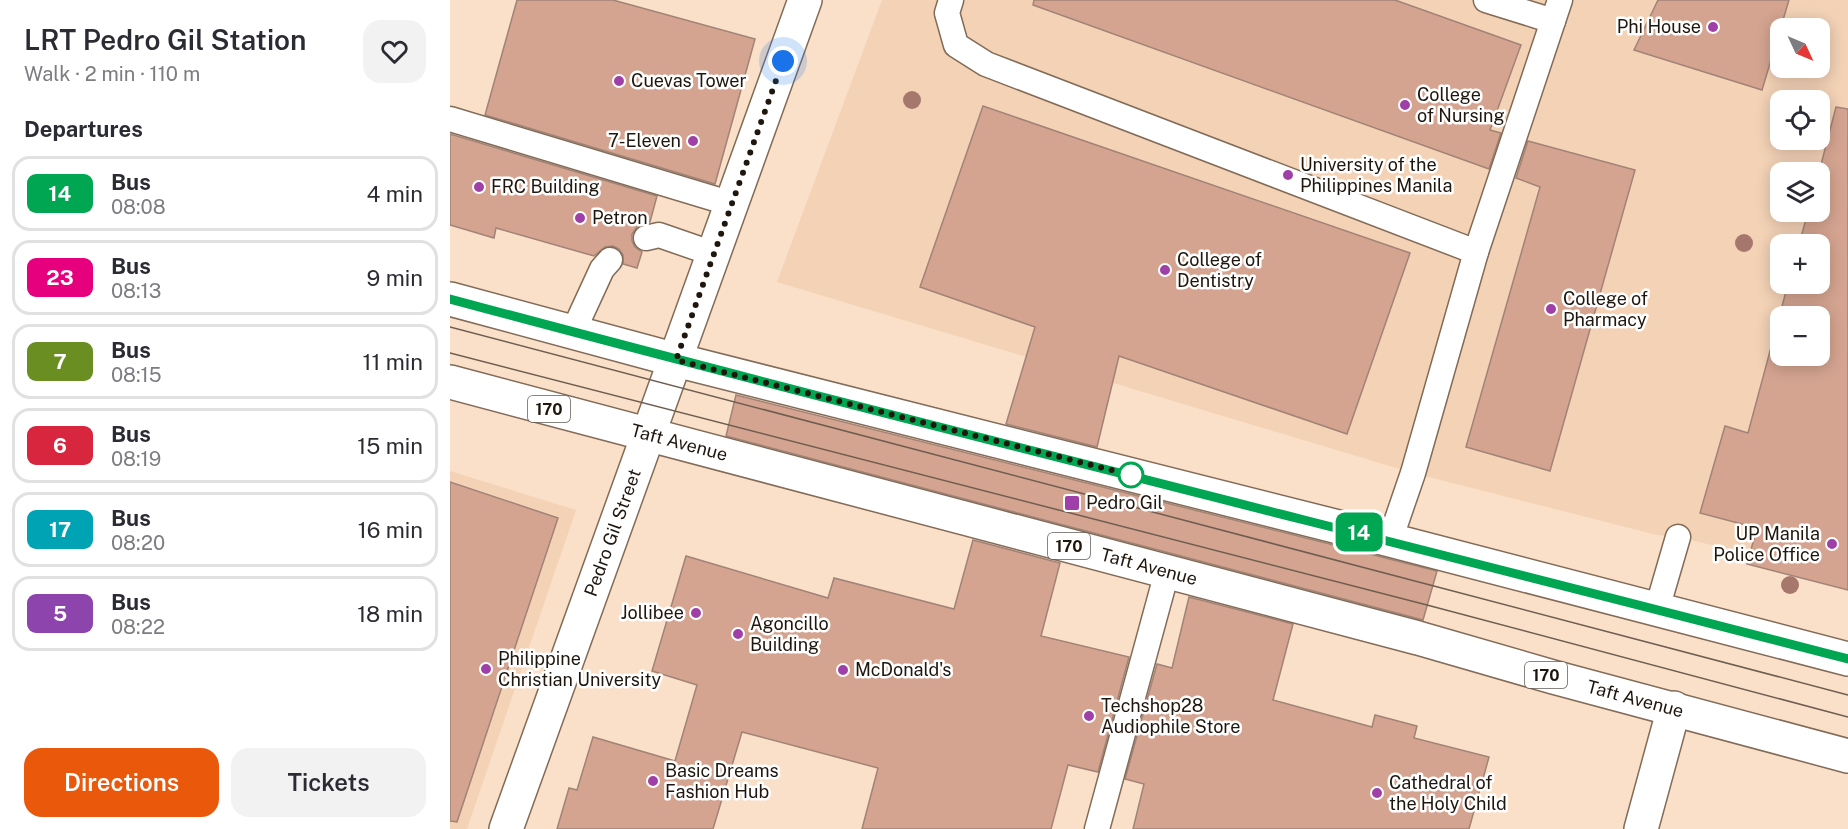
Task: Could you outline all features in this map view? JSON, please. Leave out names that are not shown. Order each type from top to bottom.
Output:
[{"type":"main road","name":"Pedro Gil Street","points":[[506,829],[805,0]]},
{"type":"main road","points":[[450,299],[676,360],[1390,540],[1848,659]]},
{"type":"main road","name":"Taft Avenue","points":[[450,382],[1418,638],[1553,677],[1848,756]]},
{"type":"main road","points":[[1641,829],[1674,708]]},
{"type":"lane","points":[[951,0],[947,13],[956,45],[986,64],[1476,252]]},
{"type":"lane","points":[[1390,540],[1413,473],[1476,252],[1557,10],[1486,0]]},
{"type":"lane","points":[[450,119],[732,204]]},
{"type":"lane","points":[[646,238],[658,235],[714,254]]},
{"type":"lane","points":[[573,332],[602,269],[610,261]]},
{"type":"lane","points":[[1657,609],[1678,537]]},
{"type":"lane","points":[[1097,829],[1167,572]]},
{"type":"shaded area","name":"University of the Philippines Manila","points":[[882,0],[1848,0],[1848,578],[1678,537],[1657,535],[1413,473],[777,282]]},
{"type":"shaded area","name":"Philippine Christian University","points":[[450,471],[576,510],[467,829],[450,829]]},
{"type":"building","name":"Cuevas Tower","points":[[517,0],[613,0],[755,39],[715,184],[485,115]]},
{"type":"building","name":"College of Nursing","points":[[1034,0],[1395,0],[1521,45],[1490,130],[1501,133],[1489,169],[1033,5]]},
{"type":"building","name":"Phi House","points":[[1658,0],[1789,0],[1784,18],[1770,18],[1770,63],[1762,90],[1634,50]]},
{"type":"building","name":"College of Dentistry","points":[[983,106],[1410,253],[1347,434],[1119,356],[1097,447],[1006,424],[1035,327],[920,287]]},
{"type":"building","points":[[1836,107],[1848,109],[1848,590],[1747,564],[1757,528],[1700,513],[1725,426],[1748,433],[1770,351],[1770,366],[1830,366],[1830,306],[1782,306],[1785,294],[1830,294],[1830,234],[1802,234],[1805,222],[1830,222],[1830,162],[1822,162],[1825,150],[1830,150],[1830,130]]},
{"type":"building","points":[[450,134],[657,196],[650,222],[637,227],[632,234],[635,247],[642,252],[637,268],[623,264],[623,255],[613,246],[605,247],[594,256],[496,228],[494,238],[450,225]]},
{"type":"building","name":"College of Pharmacy","points":[[1528,141],[1635,170],[1550,471],[1466,447],[1540,187],[1516,178]]},
{"type":"building","points":[[736,395],[1437,571],[1423,620],[726,436]]},
{"type":"building","name":"Philippine Christian University","points":[[450,482],[558,518],[457,822],[450,821]]},
{"type":"building","points":[[973,540],[1060,563],[1041,636],[1129,657],[1098,772],[1068,765],[1051,829],[862,829],[878,768],[742,732],[713,829],[557,829],[569,788],[577,790],[593,737],[675,761],[697,685],[652,671],[686,556],[828,598],[834,578],[954,609]]},
{"type":"building","points":[[1189,597],[1293,624],[1273,700],[1372,727],[1375,715],[1417,726],[1414,738],[1489,757],[1469,829],[1133,829],[1144,784],[1125,779],[1157,664],[1172,668]]},
{"type":"tram line","points":[[450,327],[1848,695]]},
{"type":"tram line","points":[[450,353],[1427,605],[1848,717]]},
{"type":"bus line","name":"14","points":[[450,299],[676,360],[1848,659]]},
{"type":"place","name":"Phi House","points":[[1713,27]]},
{"type":"place","name":"Cuevas Tower","points":[[619,81]]},
{"type":"place","name":"College of Nursing","points":[[1405,105]]},
{"type":"place","name":"7-Eleven","points":[[693,141]]},
{"type":"place","name":"University of the Philippines Manila","points":[[1288,175]]},
{"type":"place","name":"FRC Building","points":[[479,187]]},
{"type":"place","name":"Petron","points":[[580,218]]},
{"type":"place","name":"College of Dentistry","points":[[1165,270]]},
{"type":"place","name":"College of Pharmacy","points":[[1551,309]]},
{"type":"place","name":"Pedro Gil","points":[[1072,503]]},
{"type":"place","name":"UP Manila Police Office","points":[[1832,544]]},
{"type":"place","name":"Jollibee","points":[[696,613]]},
{"type":"place","name":"Agoncillo Building","points":[[738,634]]},
{"type":"place","name":"Philippine Christian University","points":[[486,669]]},
{"type":"place","name":"McDonald's","points":[[843,670]]},
{"type":"place","name":"Techshop28 Audiophile Store","points":[[1089,716]]},
{"type":"place","name":"Basic Dreams Fashion Hub","points":[[653,781]]},
{"type":"place","name":"Cathedral of the Holy Child","points":[[1377,793]]},
{"type":"route","points":[[783,61],[676,360],[1131,475]]}]
